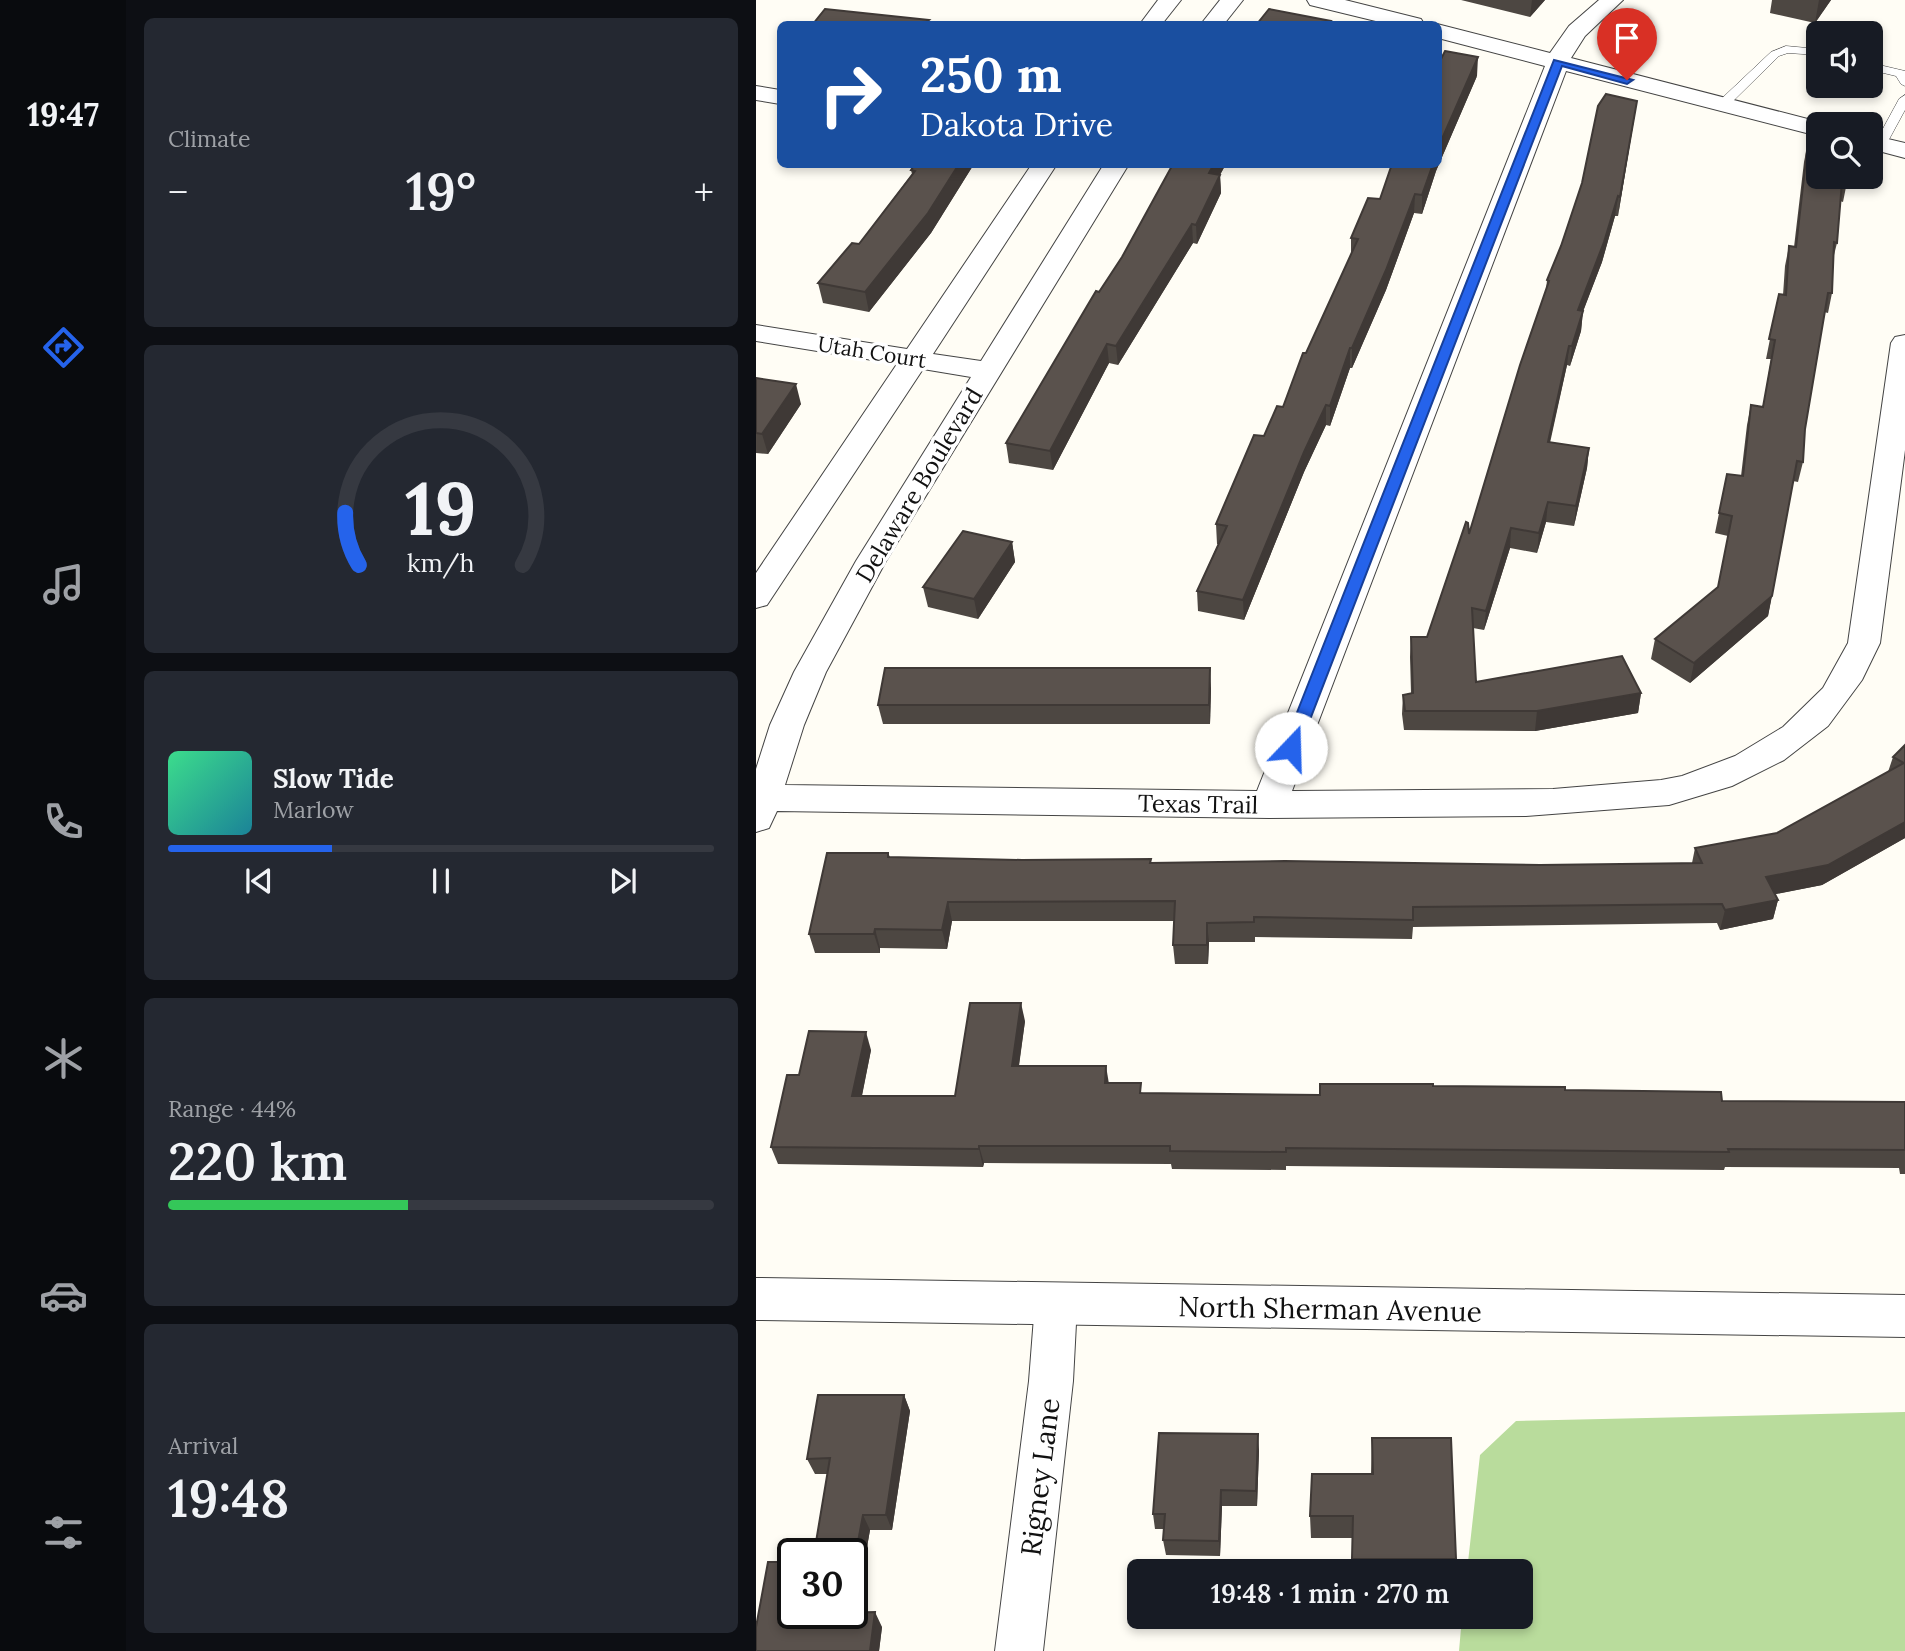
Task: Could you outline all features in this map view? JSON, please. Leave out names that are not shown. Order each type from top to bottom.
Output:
[{"type":"street","points":[[1153,21],[1170,0]]},
{"type":"street","points":[[1214,21],[1232,0]]},
{"type":"street","points":[[1318,0],[1401,21]]},
{"type":"street","points":[[1269,805],[1564,47],[1577,31],[1612,0]]},
{"type":"street","points":[[1442,32],[1806,126]]},
{"type":"street","points":[[756,93],[777,96]]},
{"type":"street","points":[[1883,146],[1905,151]]},
{"type":"street","points":[[756,597],[1042,168]]},
{"type":"street","name":"Delaware Boulevard","points":[[758,806],[787,725],[810,672],[872,561],[1115,168]]},
{"type":"street","name":"Utah Court","points":[[756,333],[988,371]]},
{"type":"street","name":"Texas Trail","points":[[758,806],[940,798],[1269,805],[1585,802],[1688,788],[1789,741],[1822,714],[1854,671],[1864,643],[1905,343]]},
{"type":"street","name":"North Sherman Avenue","points":[[756,1299],[1424,1311],[1905,1316]]},
{"type":"street","name":"Rigney Lane","points":[[1019,1651],[1051,1381],[1056,1304]]},
{"type":"lane","points":[[1722,105],[1775,54],[1786,49],[1806,51]]},
{"type":"lane","points":[[1883,69],[1901,74],[1905,82]]},
{"type":"lane","points":[[1883,133],[1905,99]]},
{"type":"green space","points":[[1905,1412],[1905,1651],[1459,1651],[1461,1629],[1533,1629],[1533,1559],[1468,1559],[1480,1455],[1516,1421]]},
{"type":"building","points":[[825,9],[929,20],[928,21],[815,21]]},
{"type":"building","points":[[1269,9],[1331,21],[1259,21]]},
{"type":"building","points":[[1445,51],[1478,57],[1442,139],[1442,57]]},
{"type":"building","points":[[1606,94],[1637,101],[1620,197],[1618,196],[1578,310],[1583,311],[1572,346],[1569,346],[1548,442],[1589,448],[1576,506],[1548,502],[1539,533],[1511,528],[1486,611],[1472,608],[1476,682],[1622,656],[1641,693],[1537,711],[1405,711],[1403,695],[1413,693],[1411,637],[1427,637],[1466,522],[1469,534],[1520,365],[1549,281],[1547,280],[1582,183],[1598,106]]},
{"type":"building","points":[[1806,160],[1806,189],[1841,189],[1837,243],[1834,242],[1832,293],[1828,293],[1805,429],[1803,462],[1797,461],[1772,596],[1694,663],[1655,639],[1718,587],[1732,516],[1719,513],[1727,474],[1743,476],[1751,405],[1763,407],[1775,340],[1769,339],[1779,294],[1786,295],[1789,246],[1796,247]]},
{"type":"building","points":[[956,168],[928,213],[865,292],[818,283],[852,243],[859,244],[915,171],[911,170]]},
{"type":"building","points":[[1171,168],[1212,168],[1209,173],[1220,175],[1196,225],[1192,224],[1116,346],[1107,344],[1050,451],[1006,443],[1096,291],[1099,292],[1122,257]]},
{"type":"building","points":[[1391,168],[1432,168],[1422,195],[1415,194],[1386,270],[1350,348],[1330,406],[1326,405],[1304,452],[1243,600],[1197,591],[1227,526],[1216,524],[1254,435],[1264,436],[1277,406],[1283,407],[1303,353],[1306,353],[1358,239],[1351,238],[1368,198],[1380,199]]},
{"type":"building","points":[[756,378],[796,384],[762,434],[756,433]]},
{"type":"building","points":[[963,531],[1012,542],[974,599],[923,587]]},
{"type":"building","points":[[885,668],[1210,668],[1209,705],[878,705]]},
{"type":"building","points":[[1905,745],[1905,822],[1828,865],[1766,877],[1778,900],[1725,910],[1722,904],[1413,907],[1413,920],[1254,917],[1254,922],[1207,923],[1207,945],[1173,945],[1175,901],[948,902],[942,930],[875,929],[874,934],[809,934],[827,853],[888,853],[888,857],[1022,860],[1151,859],[1150,863],[1702,863],[1695,848],[1777,833],[1904,763],[1893,757]]},
{"type":"building","points":[[970,1003],[1021,1003],[1012,1066],[1106,1066],[1105,1083],[1141,1083],[1140,1093],[1320,1095],[1320,1084],[1433,1084],[1565,1087],[1565,1090],[1721,1092],[1722,1101],[1905,1102],[1905,1150],[1728,1149],[1729,1152],[1286,1148],[1286,1152],[1170,1151],[1170,1146],[979,1146],[979,1149],[771,1147],[787,1075],[799,1075],[809,1031],[866,1032],[852,1096],[955,1096]]},
{"type":"building","points":[[818,1395],[904,1395],[886,1515],[863,1515],[859,1538],[817,1538],[830,1458],[807,1459]]},
{"type":"building","points":[[1159,1433],[1258,1434],[1256,1491],[1221,1490],[1219,1541],[1163,1540],[1165,1514],[1153,1514]]},
{"type":"building","points":[[1372,1438],[1451,1438],[1456,1559],[1352,1559],[1353,1516],[1310,1516],[1312,1474],[1373,1474]]},
{"type":"building","points":[[768,1562],[777,1562],[777,1629],[868,1629],[868,1612],[875,1612],[870,1651],[756,1651],[756,1627]]},
{"type":"route","points":[[1291,748],[1558,62],[1627,80]]}]
